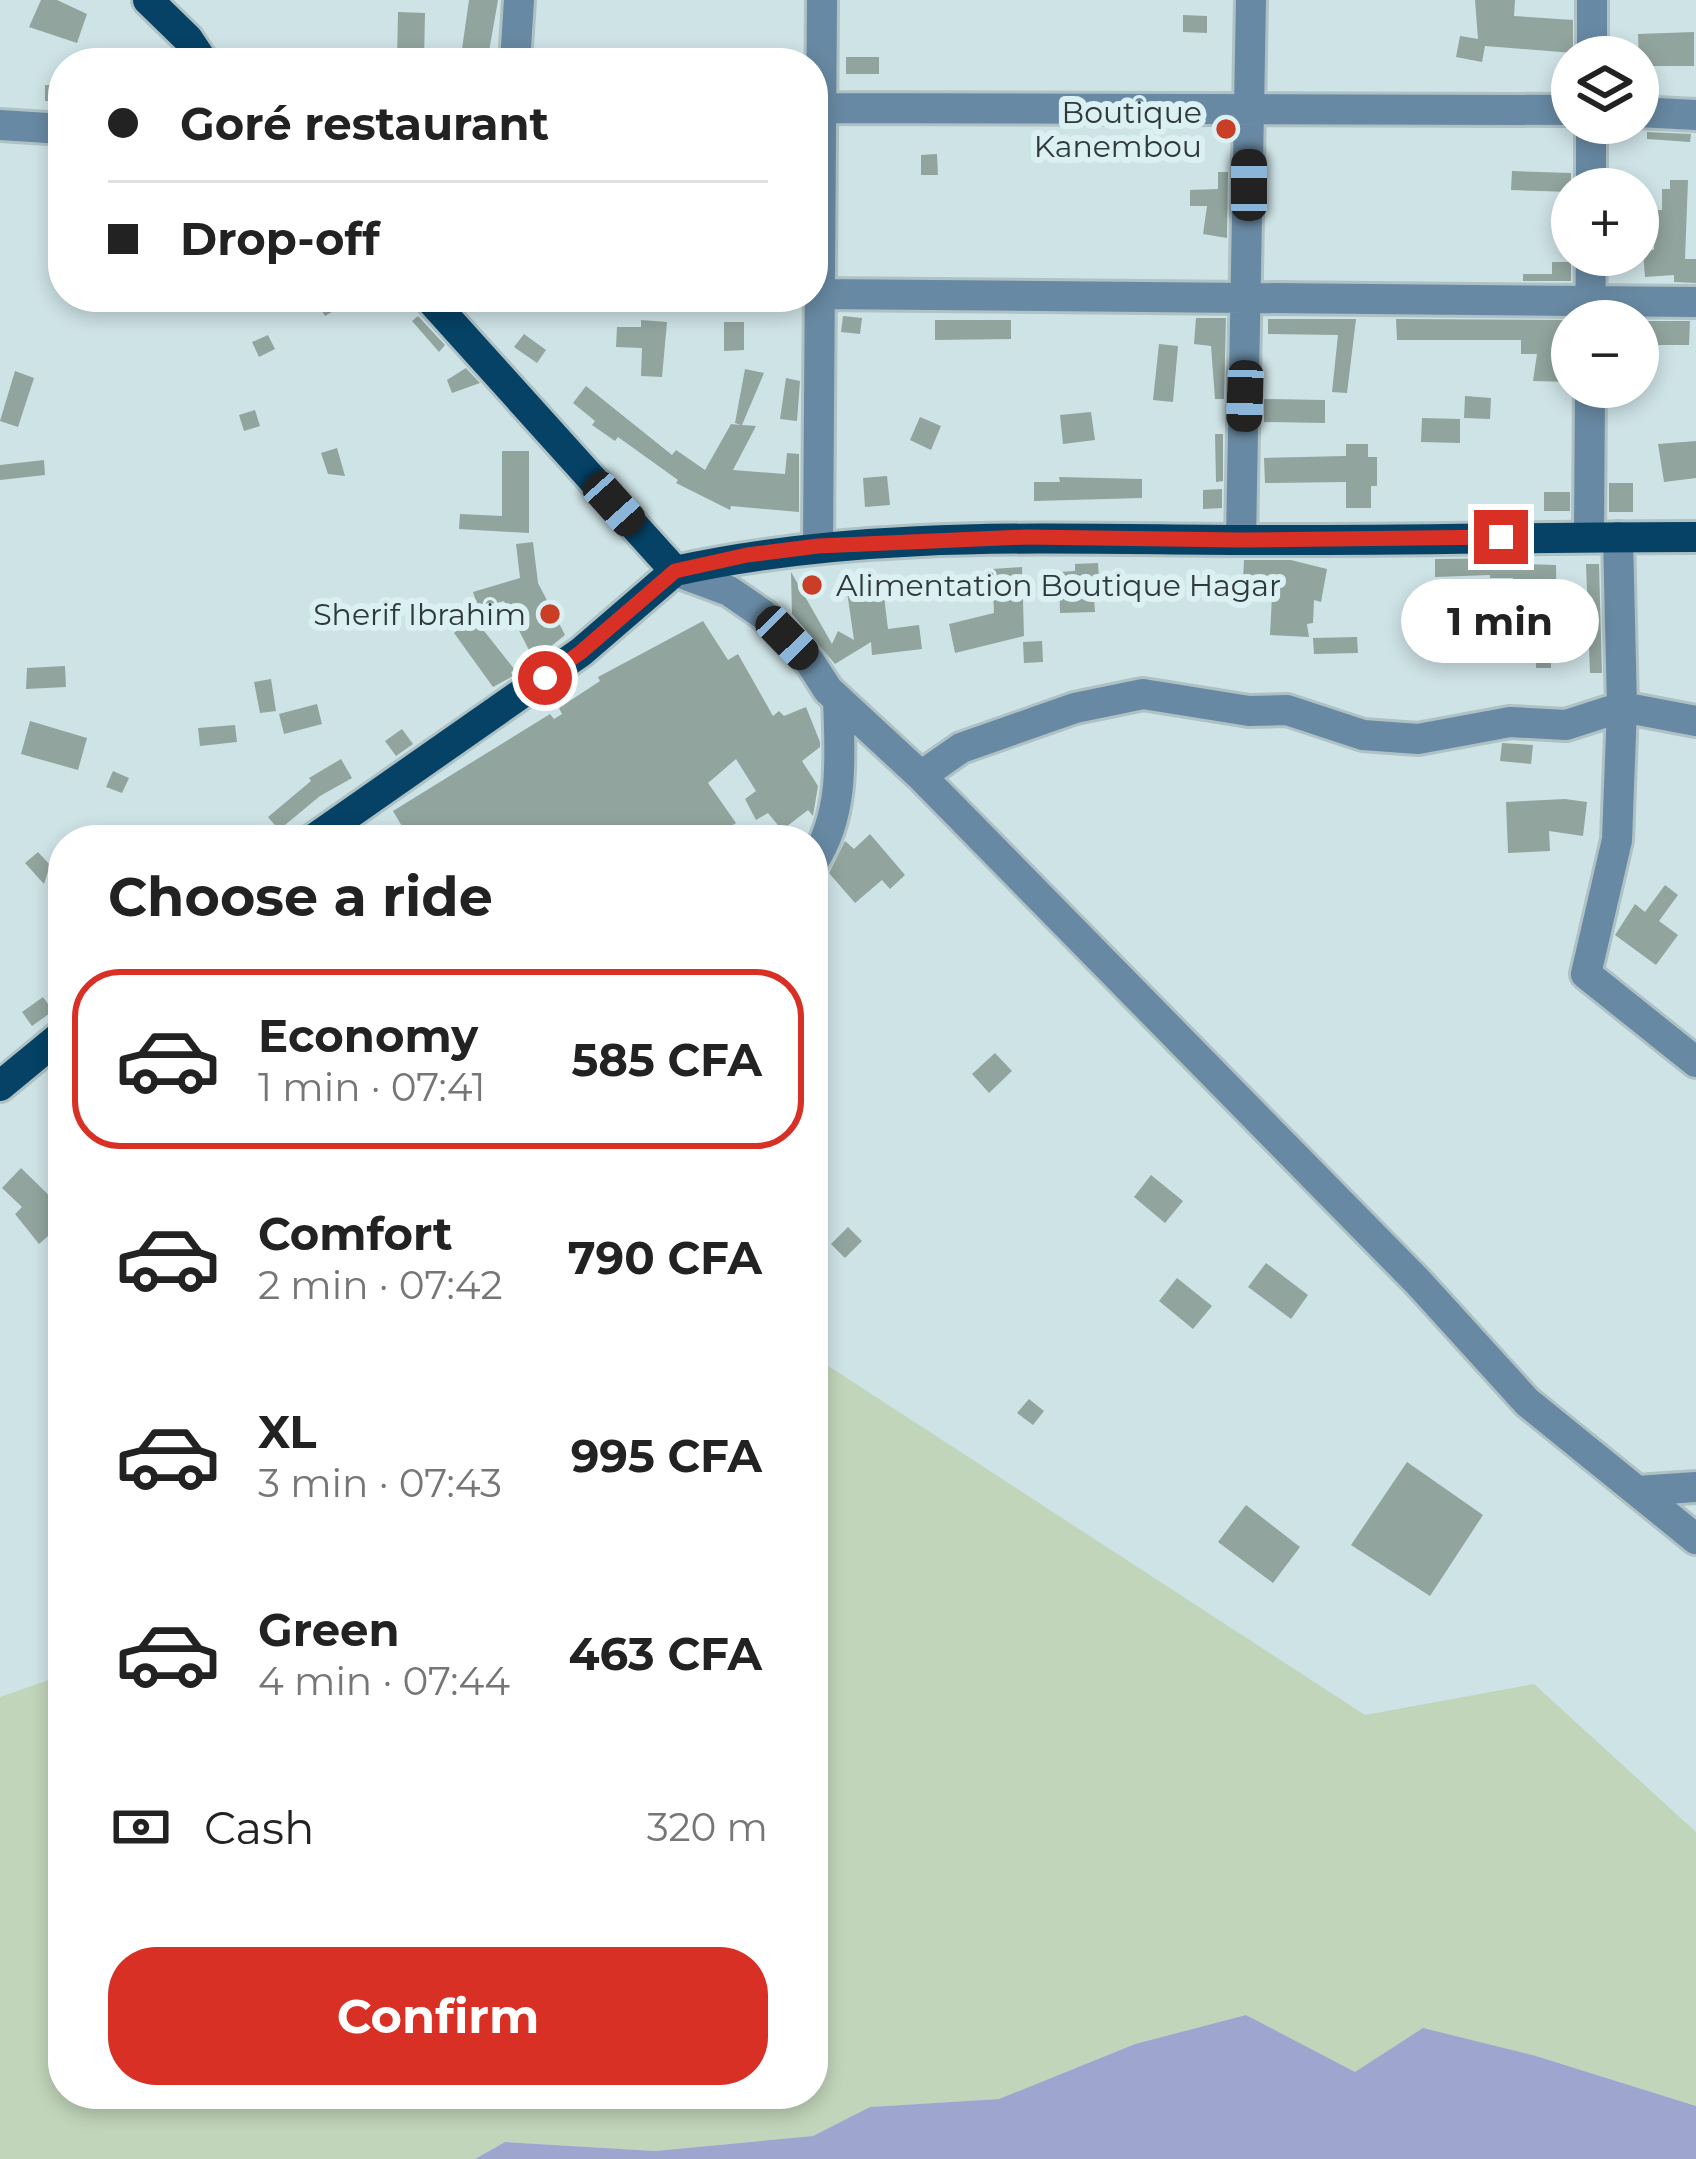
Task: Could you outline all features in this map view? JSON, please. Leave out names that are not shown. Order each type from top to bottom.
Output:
[{"type":"main road","points":[[148,0],[194,48]]},
{"type":"main road","points":[[442,312],[675,571]]},
{"type":"main road","points":[[333,825],[581,652],[675,571],[747,555],[818,546],[1026,537],[1696,538]]},
{"type":"main road","points":[[0,1086],[48,1046]]},
{"type":"street","points":[[516,48],[519,0]]},
{"type":"street","points":[[820,48],[822,0]]},
{"type":"street","points":[[1240,540],[1251,0]]},
{"type":"street","points":[[1592,0],[1592,36]]},
{"type":"street","points":[[828,108],[1551,110]]},
{"type":"street","points":[[1659,113],[1696,115]]},
{"type":"street","points":[[0,125],[48,128]]},
{"type":"street","points":[[828,295],[1551,310]]},
{"type":"street","points":[[1659,305],[1696,302]]},
{"type":"street","points":[[818,546],[819,312]]},
{"type":"street","points":[[1592,408],[1622,707],[1617,840],[1586,974],[1696,1062]]},
{"type":"street","points":[[675,571],[729,591],[764,615],[838,699],[921,776],[1418,1282],[1527,1402],[1696,1539]]},
{"type":"street","points":[[921,776],[962,748],[1075,708],[1143,694],[1249,711],[1288,710],[1363,735],[1418,739],[1510,722],[1565,725],[1622,707],[1696,721]]},
{"type":"street","points":[[828,830],[838,789],[838,699]]},
{"type":"street","points":[[1637,1491],[1696,1486]]},
{"type":"green space","points":[[828,1366],[1365,1715],[1534,1684],[1696,1832],[1696,2106],[1536,2056],[1355,2073],[1246,2015],[1135,2044],[999,2099],[871,2107],[813,2136],[655,2151],[505,2142],[475,2159],[0,2159],[0,1697],[48,1680],[48,2109],[828,2109]]},
{"type":"water","points":[[1246,2015],[1355,2072],[1423,2028],[1536,2056],[1696,2106],[1696,2159],[475,2159],[505,2142],[655,2151],[813,2136],[870,2107],[999,2099],[1135,2044]]},
{"type":"building","points":[[41,0],[57,0],[87,14],[77,43],[29,27]]},
{"type":"building","points":[[469,0],[498,0],[490,48],[462,48]]},
{"type":"building","points":[[1475,0],[1515,0],[1514,16],[1573,20],[1573,36],[1551,36],[1551,51],[1485,46],[1482,62],[1456,57],[1460,36],[1478,39]]},
{"type":"building","points":[[398,12],[425,13],[424,48],[397,48]]},
{"type":"building","points":[[1183,15],[1207,16],[1207,33],[1183,32]]},
{"type":"building","points":[[1694,32],[1694,66],[1659,66],[1659,36],[1638,34]]},
{"type":"building","points":[[846,57],[879,57],[879,74],[846,74]]},
{"type":"building","points":[[1659,133],[1691,134],[1690,142],[1659,140]]},
{"type":"building","points":[[937,154],[938,175],[921,175],[921,155]]},
{"type":"building","points":[[1512,171],[1551,172],[1551,191],[1511,190]]},
{"type":"building","points":[[1218,172],[1228,172],[1227,238],[1203,234],[1207,206],[1190,206],[1190,190],[1218,189]]},
{"type":"building","points":[[1670,180],[1688,180],[1685,259],[1696,259],[1696,283],[1674,282],[1674,275],[1645,277],[1659,276],[1659,210],[1662,189],[1670,189]]},
{"type":"building","points":[[1523,274],[1571,276],[1571,281],[1523,281]]},
{"type":"building","points":[[418,316],[445,345],[439,352],[412,321]]},
{"type":"building","points":[[843,316],[862,318],[860,334],[841,332]]},
{"type":"building","points":[[1196,318],[1226,318],[1224,399],[1215,399],[1211,346],[1194,344]]},
{"type":"building","points":[[1268,319],[1356,319],[1347,393],[1332,392],[1338,335],[1268,334]]},
{"type":"building","points":[[1396,319],[1551,320],[1551,381],[1533,381],[1537,354],[1521,354],[1521,340],[1397,340]]},
{"type":"building","points":[[641,320],[667,322],[662,377],[641,376],[642,348],[616,347],[617,327],[641,327]]},
{"type":"building","points":[[935,320],[1011,320],[1011,339],[935,340]]},
{"type":"building","points":[[1659,321],[1690,321],[1689,345],[1659,345]]},
{"type":"building","points":[[724,322],[744,322],[744,350],[724,351]]},
{"type":"building","points":[[524,334],[546,350],[537,363],[514,347]]},
{"type":"building","points":[[268,335],[275,349],[259,357],[252,342]]},
{"type":"building","points":[[1159,344],[1178,346],[1173,402],[1153,400]]},
{"type":"building","points":[[466,368],[480,383],[452,393],[447,380]]},
{"type":"building","points":[[745,369],[764,373],[742,425],[756,426],[733,470],[785,474],[787,453],[799,454],[799,512],[731,506],[730,510],[676,483],[618,437],[615,441],[592,425],[595,421],[573,403],[586,386],[672,455],[676,450],[705,470],[731,424],[741,425],[735,423]]},
{"type":"building","points":[[15,371],[34,378],[18,427],[0,421]]},
{"type":"building","points":[[786,378],[800,381],[797,421],[780,419]]},
{"type":"building","points":[[1465,396],[1491,398],[1490,419],[1464,418]]},
{"type":"building","points":[[1264,399],[1325,400],[1325,423],[1264,422]]},
{"type":"building","points":[[255,410],[260,426],[244,431],[239,415]]},
{"type":"building","points":[[1091,412],[1095,440],[1063,444],[1060,415]]},
{"type":"building","points":[[920,417],[941,426],[931,450],[910,440]]},
{"type":"building","points":[[1422,418],[1460,419],[1460,443],[1421,442]]},
{"type":"building","points":[[1215,434],[1223,434],[1223,481],[1216,482]]},
{"type":"building","points":[[1696,441],[1696,478],[1664,482],[1658,444]]},
{"type":"building","points":[[1346,444],[1368,444],[1368,457],[1377,457],[1371,508],[1346,508],[1346,482],[1265,483],[1264,458],[1346,456]]},
{"type":"building","points":[[337,448],[345,476],[328,474],[321,453]]},
{"type":"building","points":[[502,451],[529,451],[529,533],[459,529],[460,514],[502,516]]},
{"type":"building","points":[[44,460],[45,475],[0,480],[0,465]]},
{"type":"building","points":[[887,476],[890,505],[865,507],[863,478]]},
{"type":"building","points":[[1059,477],[1142,479],[1142,498],[1034,501],[1034,482],[1060,482]]},
{"type":"building","points":[[1609,483],[1633,483],[1633,512],[1609,512]]},
{"type":"building","points":[[1222,489],[1222,508],[1203,509],[1203,490]]},
{"type":"building","points":[[1544,492],[1570,492],[1570,511],[1544,511]]},
{"type":"building","points":[[533,542],[538,583],[565,635],[534,660],[504,601],[478,608],[473,592],[520,578],[516,544]]},
{"type":"building","points":[[1520,558],[1521,564],[1556,565],[1557,630],[1551,631],[1551,668],[1536,668],[1534,583],[1513,584],[1513,578],[1490,575],[1435,577],[1435,559]]},
{"type":"building","points":[[1244,560],[1291,560],[1327,569],[1321,602],[1314,600],[1313,623],[1307,624],[1309,637],[1270,635],[1272,596],[1261,595],[1261,581],[1243,580]]},
{"type":"building","points":[[1098,563],[1099,580],[1136,578],[1136,596],[1094,597],[1095,612],[1060,613],[1059,572],[1075,571],[1075,564]]},
{"type":"building","points":[[1586,564],[1599,564],[1602,673],[1590,673]]},
{"type":"building","points":[[1022,567],[1024,636],[955,653],[949,624],[994,613],[992,569]]},
{"type":"building","points":[[791,572],[832,644],[838,631],[854,640],[846,585],[882,580],[888,629],[919,625],[922,649],[872,655],[871,642],[835,664],[792,614]]},
{"type":"building","points":[[473,617],[515,670],[493,687],[454,633]]},
{"type":"building","points":[[703,621],[728,660],[738,654],[773,716],[806,707],[820,742],[802,761],[818,786],[813,816],[808,810],[788,825],[778,825],[768,813],[756,820],[745,799],[756,791],[736,759],[708,783],[736,823],[733,825],[401,825],[393,811],[550,714],[554,719],[562,714],[559,708],[600,681],[598,677]]},
{"type":"building","points":[[1357,637],[1358,653],[1314,654],[1313,638]]},
{"type":"building","points":[[1042,641],[1043,662],[1024,663],[1023,642]]},
{"type":"building","points":[[65,666],[66,687],[26,689],[27,668]]},
{"type":"building","points":[[271,679],[276,711],[260,713],[254,682]]},
{"type":"building","points":[[317,704],[322,724],[284,734],[279,714]]},
{"type":"building","points":[[30,721],[87,738],[78,770],[21,754]]},
{"type":"building","points":[[235,725],[237,742],[200,746],[198,728]]},
{"type":"building","points":[[402,729],[413,744],[396,756],[385,741]]},
{"type":"building","points":[[1502,743],[1533,745],[1531,764],[1500,761]]},
{"type":"building","points":[[341,759],[352,778],[320,796],[285,825],[275,825],[268,817],[309,778]]},
{"type":"building","points":[[113,771],[129,778],[122,793],[106,787]]},
{"type":"building","points":[[1506,802],[1587,802],[1583,836],[1549,831],[1550,851],[1508,853]]},
{"type":"building","points":[[870,834],[905,875],[890,889],[882,880],[855,903],[829,873],[845,841],[854,849]]},
{"type":"building","points":[[38,852],[48,863],[44,884],[25,863]]},
{"type":"building","points":[[1665,885],[1678,895],[1659,921],[1678,935],[1656,965],[1615,935],[1635,904],[1645,912]]},
{"type":"building","points":[[43,997],[48,1004],[48,1015],[32,1026],[22,1012]]},
{"type":"building","points":[[995,1053],[1012,1071],[989,1093],[972,1074]]},
{"type":"building","points":[[21,1168],[48,1194],[48,1236],[39,1244],[15,1214],[22,1207],[2,1188]]},
{"type":"building","points":[[1151,1175],[1183,1201],[1165,1223],[1134,1197]]},
{"type":"building","points":[[848,1227],[862,1241],[845,1258],[831,1244]]},
{"type":"building","points":[[1266,1263],[1308,1295],[1291,1319],[1248,1287]]},
{"type":"building","points":[[1177,1278],[1212,1306],[1193,1329],[1159,1301]]},
{"type":"building","points":[[1029,1399],[1044,1411],[1033,1425],[1017,1413]]},
{"type":"building","points":[[1407,1462],[1483,1515],[1430,1596],[1351,1545]]},
{"type":"building","points":[[1246,1505],[1300,1547],[1273,1583],[1218,1542]]},
{"type":"place","name":"Boutique Kanembou","points":[[1226,129]]},
{"type":"place","name":"Alimentation Boutique Hagar","points":[[812,585]]},
{"type":"place","name":"Sherif Ibrahim","points":[[550,614]]},
{"type":"route","points":[[545,678],[675,571],[747,555],[818,546],[1026,537],[1501,537]]}]
